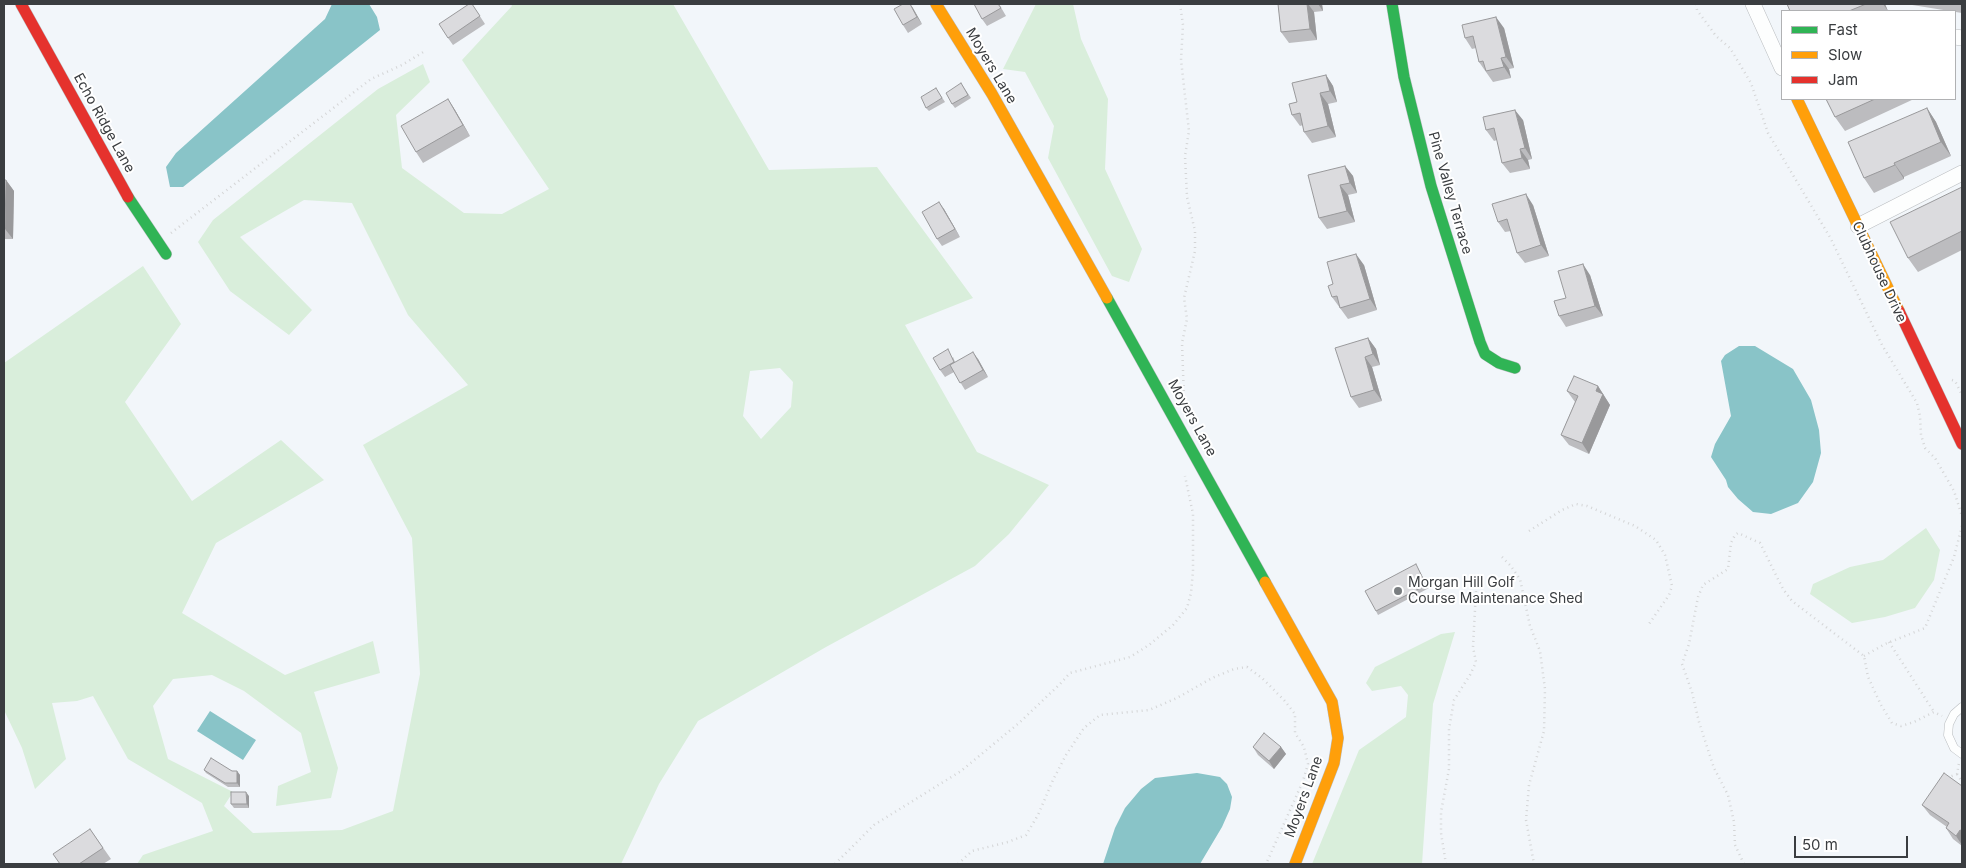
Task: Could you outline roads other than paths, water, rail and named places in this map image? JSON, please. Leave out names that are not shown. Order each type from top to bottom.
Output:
[{"type":"street","name":"Echo Ridge Lane","points":[[21,4],[133,206],[166,254]]},
{"type":"street","name":"Moyers Lane","points":[[936,4],[1014,134],[1185,435],[1332,702],[1338,738],[1334,763],[1295,864]]},
{"type":"street","name":"Pine Valley Terrace","points":[[1392,4],[1404,77],[1431,186],[1480,342],[1485,354],[1499,363],[1515,368]]},
{"type":"street","points":[[1753,4],[1781,66]]},
{"type":"street","name":"Clubhouse Drive","points":[[1797,100],[1962,444]]},
{"type":"street","points":[[1858,226],[1962,174]]},
{"type":"lane","points":[[1962,706],[1954,714],[1948,734],[1954,748],[1962,756]]},
{"type":"water","points":[[332,4],[369,4],[377,17],[380,30],[183,187],[170,187],[166,167],[176,153],[325,19]]},
{"type":"water","points":[[1739,346],[1755,346],[1793,369],[1811,400],[1819,430],[1821,453],[1813,482],[1798,503],[1771,514],[1753,512],[1738,499],[1728,487],[1726,480],[1711,457],[1715,444],[1731,416],[1721,361],[1725,355]]},
{"type":"water","points":[[210,711],[256,740],[243,760],[197,731]]},
{"type":"water","points":[[1197,773],[1220,777],[1227,784],[1232,797],[1230,809],[1222,827],[1200,864],[1103,864],[1115,828],[1125,808],[1141,789],[1155,778]]},
{"type":"place","name":"Morgan Hill Golf Course Maintenance Shed","points":[[1398,591]]}]
